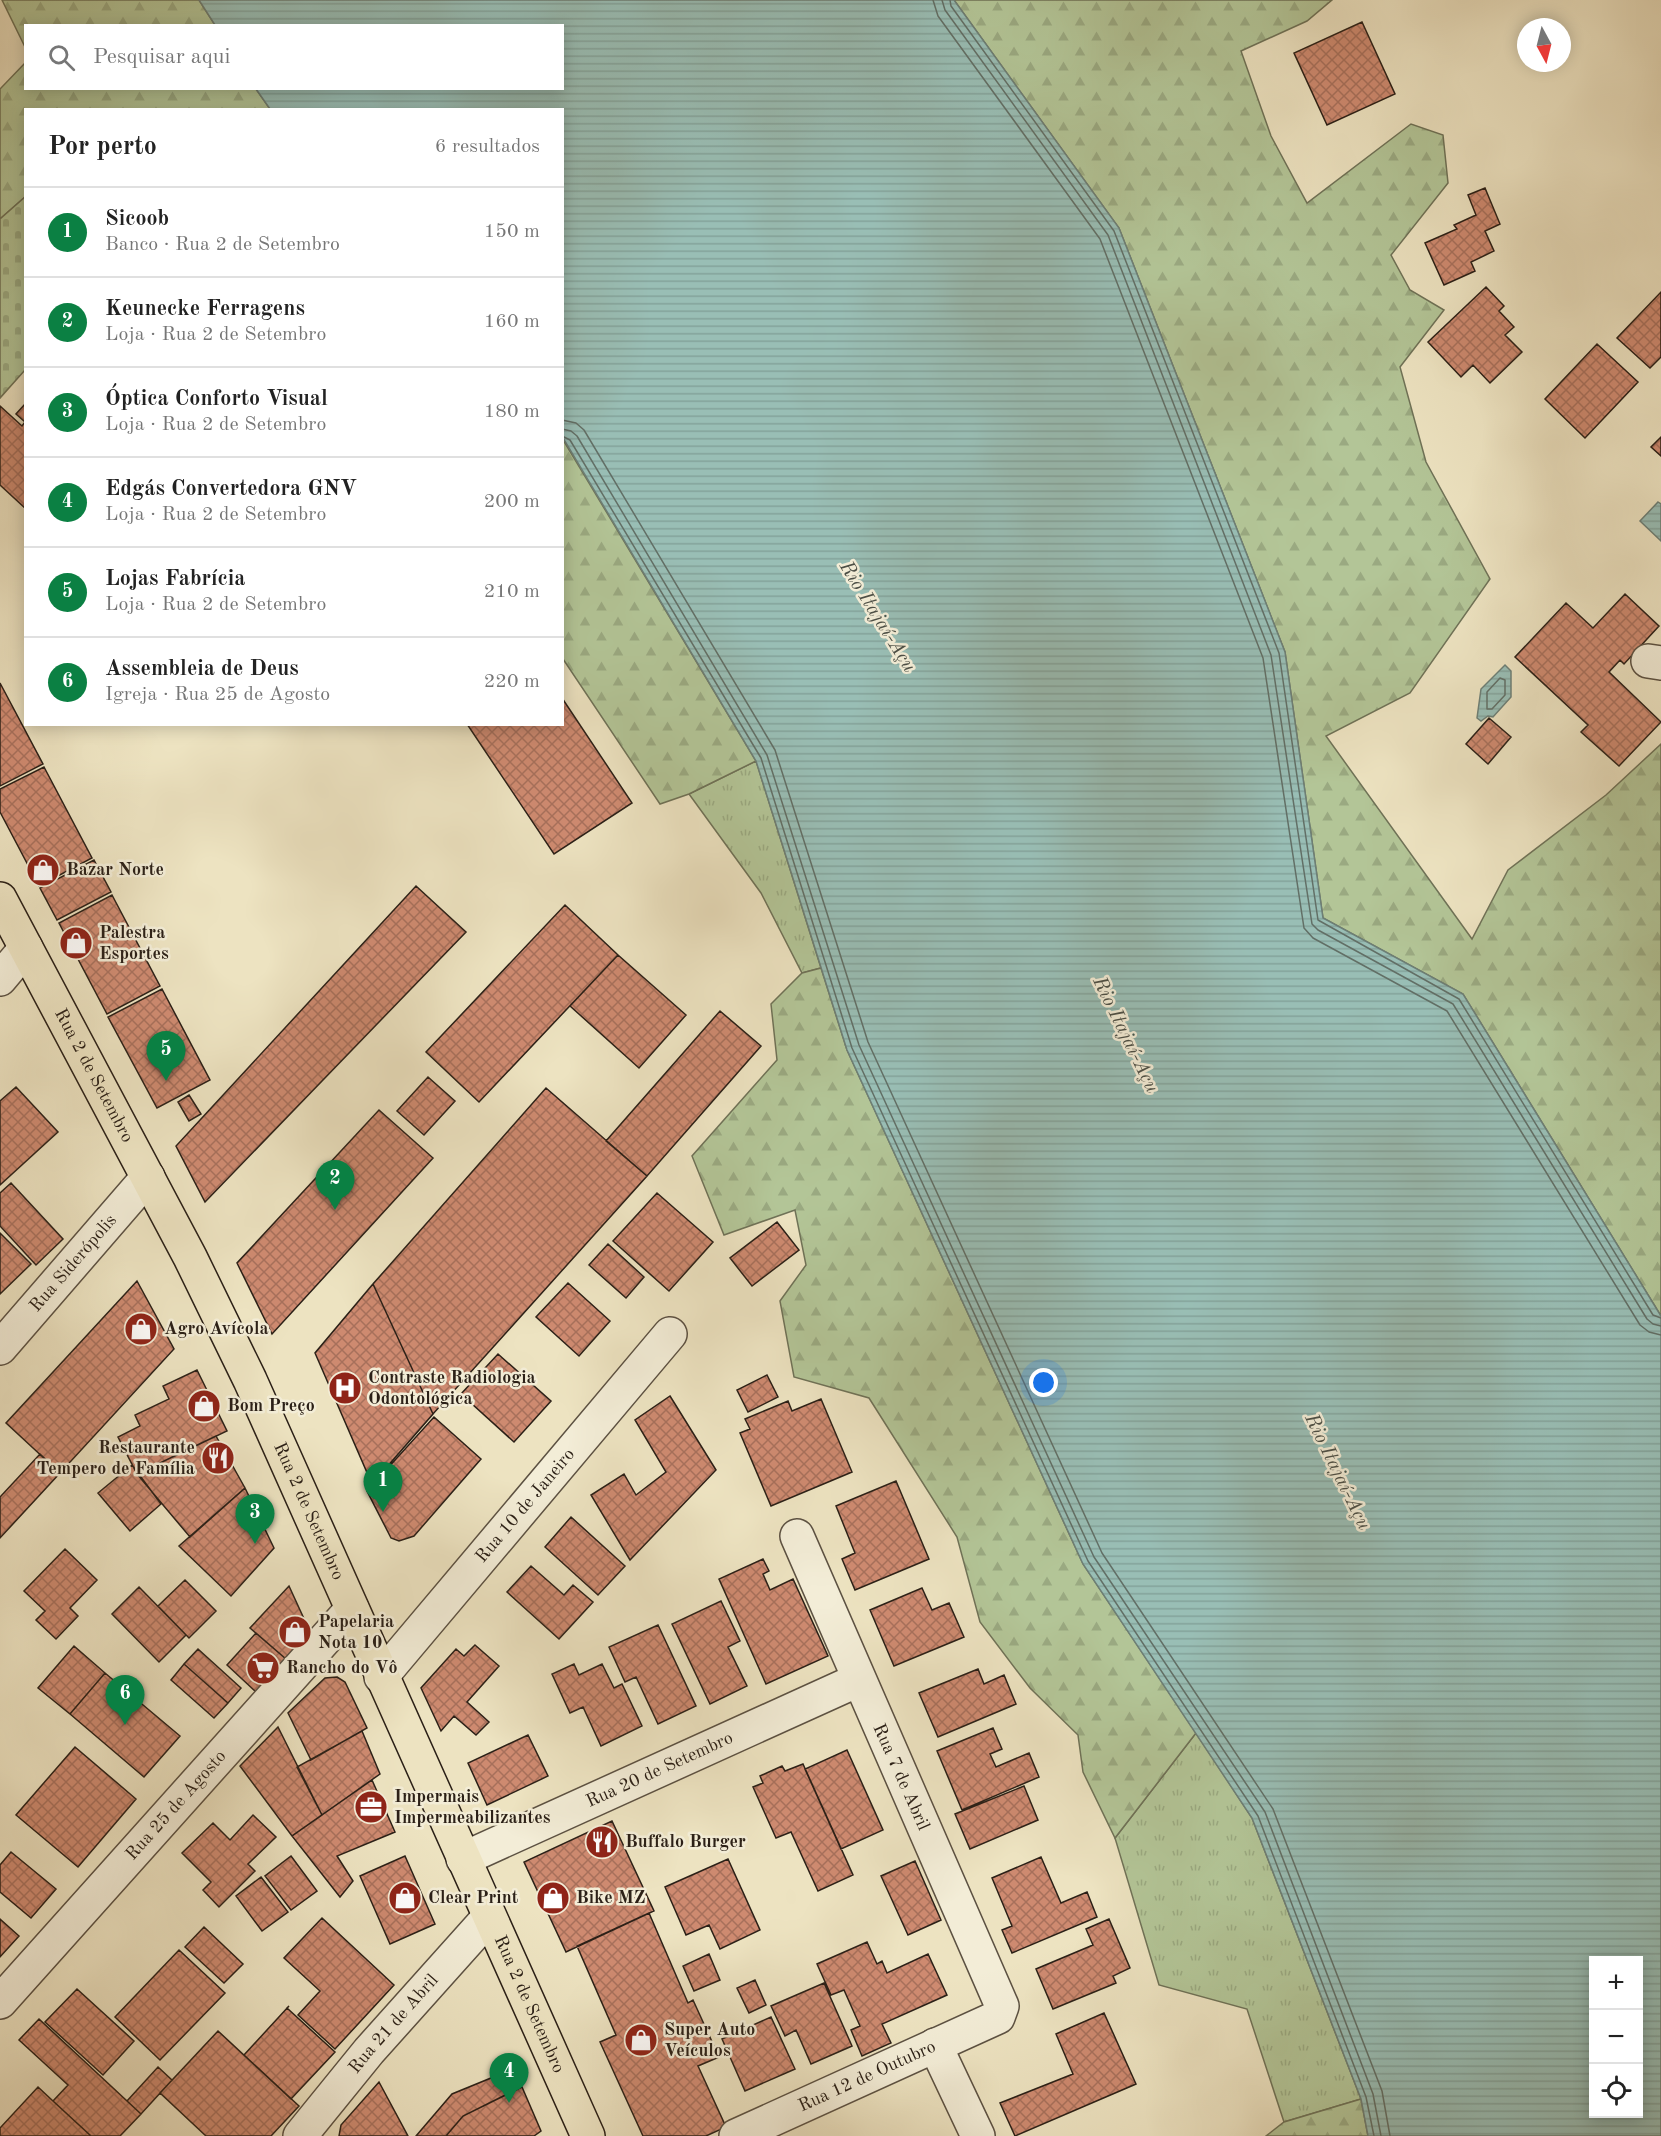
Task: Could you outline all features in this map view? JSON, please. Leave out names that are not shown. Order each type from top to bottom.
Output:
[{"type":"main road","name":"Rua 2 de Setembro","points":[[0,899],[190,1257],[250,1380],[588,2136]]},
{"type":"street","points":[[0,979],[26,948]]},
{"type":"street","name":"Rua Siderópolis","points":[[0,1348],[148,1178]]},
{"type":"street","name":"Rua 10 de Janeiro","points":[[381,1677],[670,1334]]},
{"type":"street","name":"Rua 7 de Abril","points":[[797,1536],[1002,2006],[998,2017]]},
{"type":"street","name":"Rua 25 de Agosto","points":[[0,2002],[352,1609]]},
{"type":"street","name":"Rua 20 de Setembro","points":[[463,1859],[858,1680]]},
{"type":"street","name":"Rua 21 de Abril","points":[[300,2136],[369,2051],[489,1917]]},
{"type":"street","name":"Rua 12 de Outubro","points":[[736,2136],[998,2017]]},
{"type":"street","points":[[935,2045],[978,2136]]},
{"type":"green space","points":[[2,0],[199,0],[214,24],[24,24],[24,45]]},
{"type":"green space","points":[[954,0],[1332,0],[1307,21],[1241,51],[1271,136],[1307,203],[1411,124],[1443,135],[1448,183],[1391,255],[1410,290],[1444,310],[1400,367],[1426,462],[1490,579],[1410,693],[1326,736],[1472,939],[1508,870],[1606,795],[1661,744],[1661,1316],[1463,994],[1323,918],[1285,652],[1119,228]]},
{"type":"green space","points":[[24,64],[24,90],[257,90],[269,108],[24,108],[24,198],[0,219],[0,89]]},
{"type":"green space","points":[[24,198],[24,371],[0,398],[0,219]]},
{"type":"green space","points":[[564,441],[756,761],[689,794],[660,804],[564,660]]},
{"type":"green space","points":[[756,761],[821,968],[802,973],[761,893],[689,794]]},
{"type":"green space","points":[[821,968],[847,1050],[1083,1564],[1196,1733],[1115,1838],[1083,1772],[1078,1735],[1030,1688],[980,1622],[957,1537],[869,1398],[794,1377],[780,1301],[806,1265],[795,1210],[724,1235],[692,1156],[777,1060],[771,1004],[802,973]]},
{"type":"green space","points":[[1196,1733],[1252,1818],[1361,2099],[1284,2122],[1247,2009],[1159,1985],[1115,1838]]},
{"type":"green space","points":[[1361,2099],[1368,2136],[1266,2136],[1284,2122]]},
{"type":"water","name":"Rio Itajaí-Açu","points":[[199,0],[954,0],[1119,228],[1285,652],[1323,918],[1463,994],[1661,1316],[1661,2136],[1368,2136],[1361,2099],[1252,1818],[1083,1564],[847,1050],[756,761],[564,440],[564,108],[269,108],[257,90],[564,90],[564,24],[214,24]]},
{"type":"water","points":[[1658,502],[1661,504],[1661,541],[1640,521]]},
{"type":"water","points":[[1505,665],[1511,671],[1511,697],[1493,717],[1488,716],[1481,721],[1477,718],[1481,689]]},
{"type":"building","points":[[1362,22],[1395,94],[1327,125],[1294,53]]},
{"type":"building","points":[[1485,188],[1500,224],[1485,231],[1494,251],[1471,262],[1475,271],[1444,285],[1425,243],[1457,229],[1454,225],[1476,215],[1468,195]]},
{"type":"building","points":[[1486,287],[1504,306],[1499,311],[1514,327],[1505,335],[1522,352],[1490,383],[1473,365],[1461,377],[1428,342]]},
{"type":"building","points":[[1661,292],[1661,357],[1650,368],[1617,338]]},
{"type":"building","points":[[1597,344],[1638,382],[1585,438],[1545,399]]},
{"type":"building","points":[[24,405],[24,421],[16,414]]},
{"type":"building","points":[[0,406],[22,426],[24,423],[24,507],[0,485]]},
{"type":"building","points":[[1661,437],[1661,456],[1651,447]]},
{"type":"building","points":[[1625,594],[1659,626],[1624,664],[1620,660],[1609,672],[1661,722],[1619,766],[1581,732],[1588,725],[1515,657],[1566,603],[1593,628]]},
{"type":"building","points":[[0,683],[43,764],[0,786]]},
{"type":"building","points":[[564,701],[632,803],[554,854],[468,726],[564,726]]},
{"type":"building","points":[[1489,718],[1511,737],[1488,764],[1466,744]]},
{"type":"building","points":[[44,767],[92,858],[39,886],[0,812],[0,789]]},
{"type":"building","points":[[94,860],[111,892],[57,920],[40,888]]},
{"type":"building","points":[[416,886],[466,932],[205,1202],[176,1146]]},
{"type":"building","points":[[112,895],[160,986],[107,1014],[59,923]]},
{"type":"building","points":[[565,905],[618,955],[479,1102],[426,1052]]},
{"type":"building","points":[[618,955],[686,1015],[639,1068],[570,1006]]},
{"type":"building","points":[[162,989],[210,1080],[157,1108],[108,1017]]},
{"type":"building","points":[[720,1011],[761,1046],[647,1176],[606,1141]]},
{"type":"building","points":[[428,1077],[455,1101],[424,1135],[397,1111]]},
{"type":"building","points":[[16,1087],[58,1132],[0,1185],[0,1101]]},
{"type":"building","points":[[546,1088],[647,1176],[433,1414],[373,1284]]},
{"type":"building","points":[[189,1095],[201,1114],[189,1121],[178,1102]]},
{"type":"building","points":[[379,1110],[433,1158],[272,1334],[237,1263]]},
{"type":"building","points":[[11,1183],[63,1239],[36,1265],[0,1226],[0,1193]]},
{"type":"building","points":[[657,1193],[713,1242],[669,1291],[613,1241]]},
{"type":"building","points":[[777,1222],[799,1250],[752,1286],[730,1258]]},
{"type":"building","points":[[0,1233],[31,1264],[0,1294]]},
{"type":"building","points":[[608,1244],[644,1277],[626,1298],[589,1265]]},
{"type":"building","points":[[137,1281],[174,1349],[60,1473],[6,1423]]},
{"type":"building","points":[[568,1283],[610,1321],[579,1356],[536,1317]]},
{"type":"building","points":[[373,1284],[433,1414],[372,1484],[315,1353]]},
{"type":"building","points":[[498,1354],[551,1401],[514,1442],[461,1394]]},
{"type":"building","points":[[197,1370],[227,1431],[137,1474],[118,1437],[140,1426],[135,1415],[169,1399],[163,1386]]},
{"type":"building","points":[[767,1375],[778,1397],[748,1412],[737,1390]]},
{"type":"building","points":[[670,1396],[716,1470],[630,1560],[591,1495],[624,1474],[636,1495],[666,1472],[635,1420]]},
{"type":"building","points":[[821,1399],[852,1472],[771,1506],[740,1433],[750,1429],[745,1419],[788,1401],[792,1411]]},
{"type":"building","points":[[434,1417],[481,1459],[414,1536],[399,1541],[391,1538],[367,1491]]},
{"type":"building","points":[[216,1436],[245,1488],[190,1537],[137,1474]]},
{"type":"building","points":[[40,1454],[60,1473],[0,1538],[0,1497]]},
{"type":"building","points":[[132,1465],[161,1504],[130,1531],[98,1493]]},
{"type":"building","points":[[896,1481],[929,1559],[855,1590],[842,1559],[855,1553],[836,1506]]},
{"type":"building","points":[[245,1488],[274,1548],[231,1596],[179,1546]]},
{"type":"building","points":[[571,1517],[625,1566],[598,1595],[545,1547]]},
{"type":"building","points":[[65,1549],[97,1580],[70,1608],[78,1616],[56,1639],[36,1620],[45,1611],[24,1591]]},
{"type":"building","points":[[763,1559],[769,1571],[763,1574],[770,1590],[793,1579],[828,1656],[766,1684],[719,1579]]},
{"type":"building","points":[[531,1566],[564,1595],[573,1585],[593,1602],[559,1639],[507,1592]]},
{"type":"building","points":[[185,1580],[216,1611],[189,1638],[158,1606]]},
{"type":"building","points":[[289,1586],[305,1621],[306,1636],[286,1659],[250,1628]]},
{"type":"building","points":[[139,1587],[186,1635],[159,1662],[112,1614]]},
{"type":"building","points":[[922,1588],[932,1610],[949,1603],[964,1637],[894,1666],[870,1610]]},
{"type":"building","points":[[721,1601],[740,1641],[728,1647],[747,1686],[710,1704],[672,1624]]},
{"type":"building","points":[[658,1625],[696,1706],[658,1724],[636,1677],[625,1682],[609,1647]]},
{"type":"building","points":[[256,1633],[286,1659],[256,1692],[227,1665]]},
{"type":"building","points":[[475,1645],[499,1666],[467,1702],[489,1722],[476,1735],[454,1716],[441,1731],[421,1688],[456,1649],[464,1656]]},
{"type":"building","points":[[74,1646],[105,1673],[70,1714],[38,1688]]},
{"type":"building","points":[[198,1649],[241,1688],[228,1703],[184,1664]]},
{"type":"building","points":[[184,1664],[228,1703],[214,1718],[171,1680]]},
{"type":"building","points":[[574,1664],[579,1675],[602,1664],[614,1688],[622,1684],[642,1726],[601,1746],[583,1707],[570,1713],[552,1674]]},
{"type":"building","points":[[978,1669],[984,1684],[1004,1675],[1016,1704],[938,1737],[919,1693]]},
{"type":"building","points":[[105,1673],[180,1736],[144,1777],[70,1714]]},
{"type":"building","points":[[337,1677],[345,1682],[367,1728],[311,1760],[288,1713],[325,1678]]},
{"type":"building","points":[[278,1727],[322,1815],[292,1836],[240,1766]]},
{"type":"building","points":[[993,1728],[1002,1749],[990,1754],[996,1767],[1029,1753],[1039,1777],[962,1810],[937,1751]]},
{"type":"building","points":[[362,1731],[380,1774],[322,1815],[297,1767]]},
{"type":"building","points":[[528,1735],[548,1776],[487,1805],[468,1763]]},
{"type":"building","points":[[75,1747],[136,1799],[78,1867],[16,1815]]},
{"type":"building","points":[[847,1750],[883,1830],[841,1849],[805,1769]]},
{"type":"building","points":[[803,1764],[853,1875],[818,1891],[791,1832],[776,1838],[753,1787],[763,1783],[760,1776],[782,1766],[785,1771]]},
{"type":"building","points":[[372,1780],[395,1832],[337,1856],[353,1881],[340,1897],[292,1836]]},
{"type":"building","points":[[1024,1786],[1038,1820],[970,1849],[955,1814]]},
{"type":"building","points":[[253,1815],[276,1837],[248,1864],[255,1871],[219,1907],[203,1890],[211,1882],[182,1853],[213,1823],[230,1840]]},
{"type":"building","points":[[612,1821],[654,1911],[566,1952],[524,1862]]},
{"type":"building","points":[[11,1852],[56,1889],[31,1918],[0,1892],[0,1865]]},
{"type":"building","points":[[291,1856],[317,1891],[291,1910],[265,1876]]},
{"type":"building","points":[[405,1856],[435,1924],[390,1944],[360,1876]]},
{"type":"building","points":[[1041,1857],[1061,1903],[1087,1892],[1097,1917],[1012,1953],[1002,1930],[1012,1926],[992,1878]]},
{"type":"building","points":[[728,1859],[760,1930],[720,1949],[709,1925],[686,1935],[665,1887]]},
{"type":"building","points":[[915,1861],[941,1920],[908,1935],[881,1876]]},
{"type":"building","points":[[261,1877],[288,1912],[262,1931],[236,1896]]},
{"type":"building","points":[[649,1913],[688,2003],[693,2000],[719,2057],[698,2066],[726,2127],[706,2136],[643,2136],[600,2042],[616,2035],[577,1946]]},
{"type":"building","points":[[322,1918],[394,1985],[335,2049],[298,2015],[320,1991],[284,1958]]},
{"type":"building","points":[[0,1919],[19,1936],[0,1957]]},
{"type":"building","points":[[1109,1919],[1130,1968],[1113,1976],[1116,1983],[1053,2009],[1036,1969],[1093,1945],[1086,1929]]},
{"type":"building","points":[[204,1927],[243,1964],[224,1983],[185,1947]]},
{"type":"building","points":[[867,1942],[877,1964],[882,1961],[887,1973],[928,1954],[947,1995],[882,2024],[891,2043],[862,2056],[851,2030],[860,2026],[844,1990],[831,1995],[817,1964]]},
{"type":"building","points":[[179,1950],[225,1993],[160,2060],[115,2017]]},
{"type":"building","points":[[709,1954],[720,1980],[694,1991],[683,1966]]},
{"type":"building","points":[[755,1980],[766,2005],[749,2013],[737,1988]]},
{"type":"building","points":[[824,1983],[852,2046],[811,2064],[796,2030],[785,2036],[771,2006]]},
{"type":"building","points":[[77,1989],[134,2041],[103,2075],[45,2022]]},
{"type":"building","points":[[287,2008],[335,2052],[291,2099],[244,2055]]},
{"type":"building","points":[[1104,2013],[1136,2084],[1015,2136],[1000,2103],[1073,2074],[1056,2034]]},
{"type":"building","points":[[771,2017],[795,2069],[745,2091],[722,2039]]},
{"type":"building","points":[[39,2019],[141,2114],[120,2136],[91,2136],[53,2101],[68,2085],[19,2040]]},
{"type":"building","points":[[218,2031],[299,2106],[271,2136],[206,2136],[160,2093]]},
{"type":"building","points":[[158,2067],[172,2080],[141,2114],[127,2101]]},
{"type":"building","points":[[508,2071],[517,2089],[463,2116],[446,2136],[416,2136],[452,2094]]},
{"type":"building","points":[[379,2082],[408,2136],[339,2136],[341,2125]]},
{"type":"building","points":[[38,2087],[91,2136],[0,2136],[0,2128]]},
{"type":"building","points":[[522,2087],[541,2131],[534,2136],[446,2136],[463,2116]]},
{"type":"place","name":"Bazar Norte","points":[[43,870]]},
{"type":"place","name":"Palestra Esportes","points":[[76,943]]},
{"type":"place","name":"Lojas Fabrícia","points":[[166,1081]]},
{"type":"place","name":"Keunecke Ferragens","points":[[335,1210]]},
{"type":"place","name":"Agro Avícola","points":[[141,1329]]},
{"type":"place","name":"Contraste Radiologia Odontológica","points":[[345,1388]]},
{"type":"place","name":"Bom Preço","points":[[204,1406]]},
{"type":"place","name":"Restaurante Tempero de Família","points":[[218,1458]]},
{"type":"place","name":"Sicoob","points":[[383,1512]]},
{"type":"place","name":"Óptica Conforto Visual","points":[[255,1544]]},
{"type":"place","name":"Papelaria Nota 10","points":[[295,1632]]},
{"type":"place","name":"Rancho do Vô","points":[[263,1668]]},
{"type":"place","name":"Assembleia de Deus","points":[[125,1725]]},
{"type":"place","name":"Impermais Impermeabilizantes","points":[[371,1807]]},
{"type":"place","name":"Buffalo Burger","points":[[602,1842]]},
{"type":"place","name":"Clear Print","points":[[405,1898]]},
{"type":"place","name":"Bike MZ","points":[[553,1898]]},
{"type":"place","name":"Super Auto Veículos","points":[[641,2040]]},
{"type":"place","name":"Edgás Convertedora GNV","points":[[509,2103]]}]
